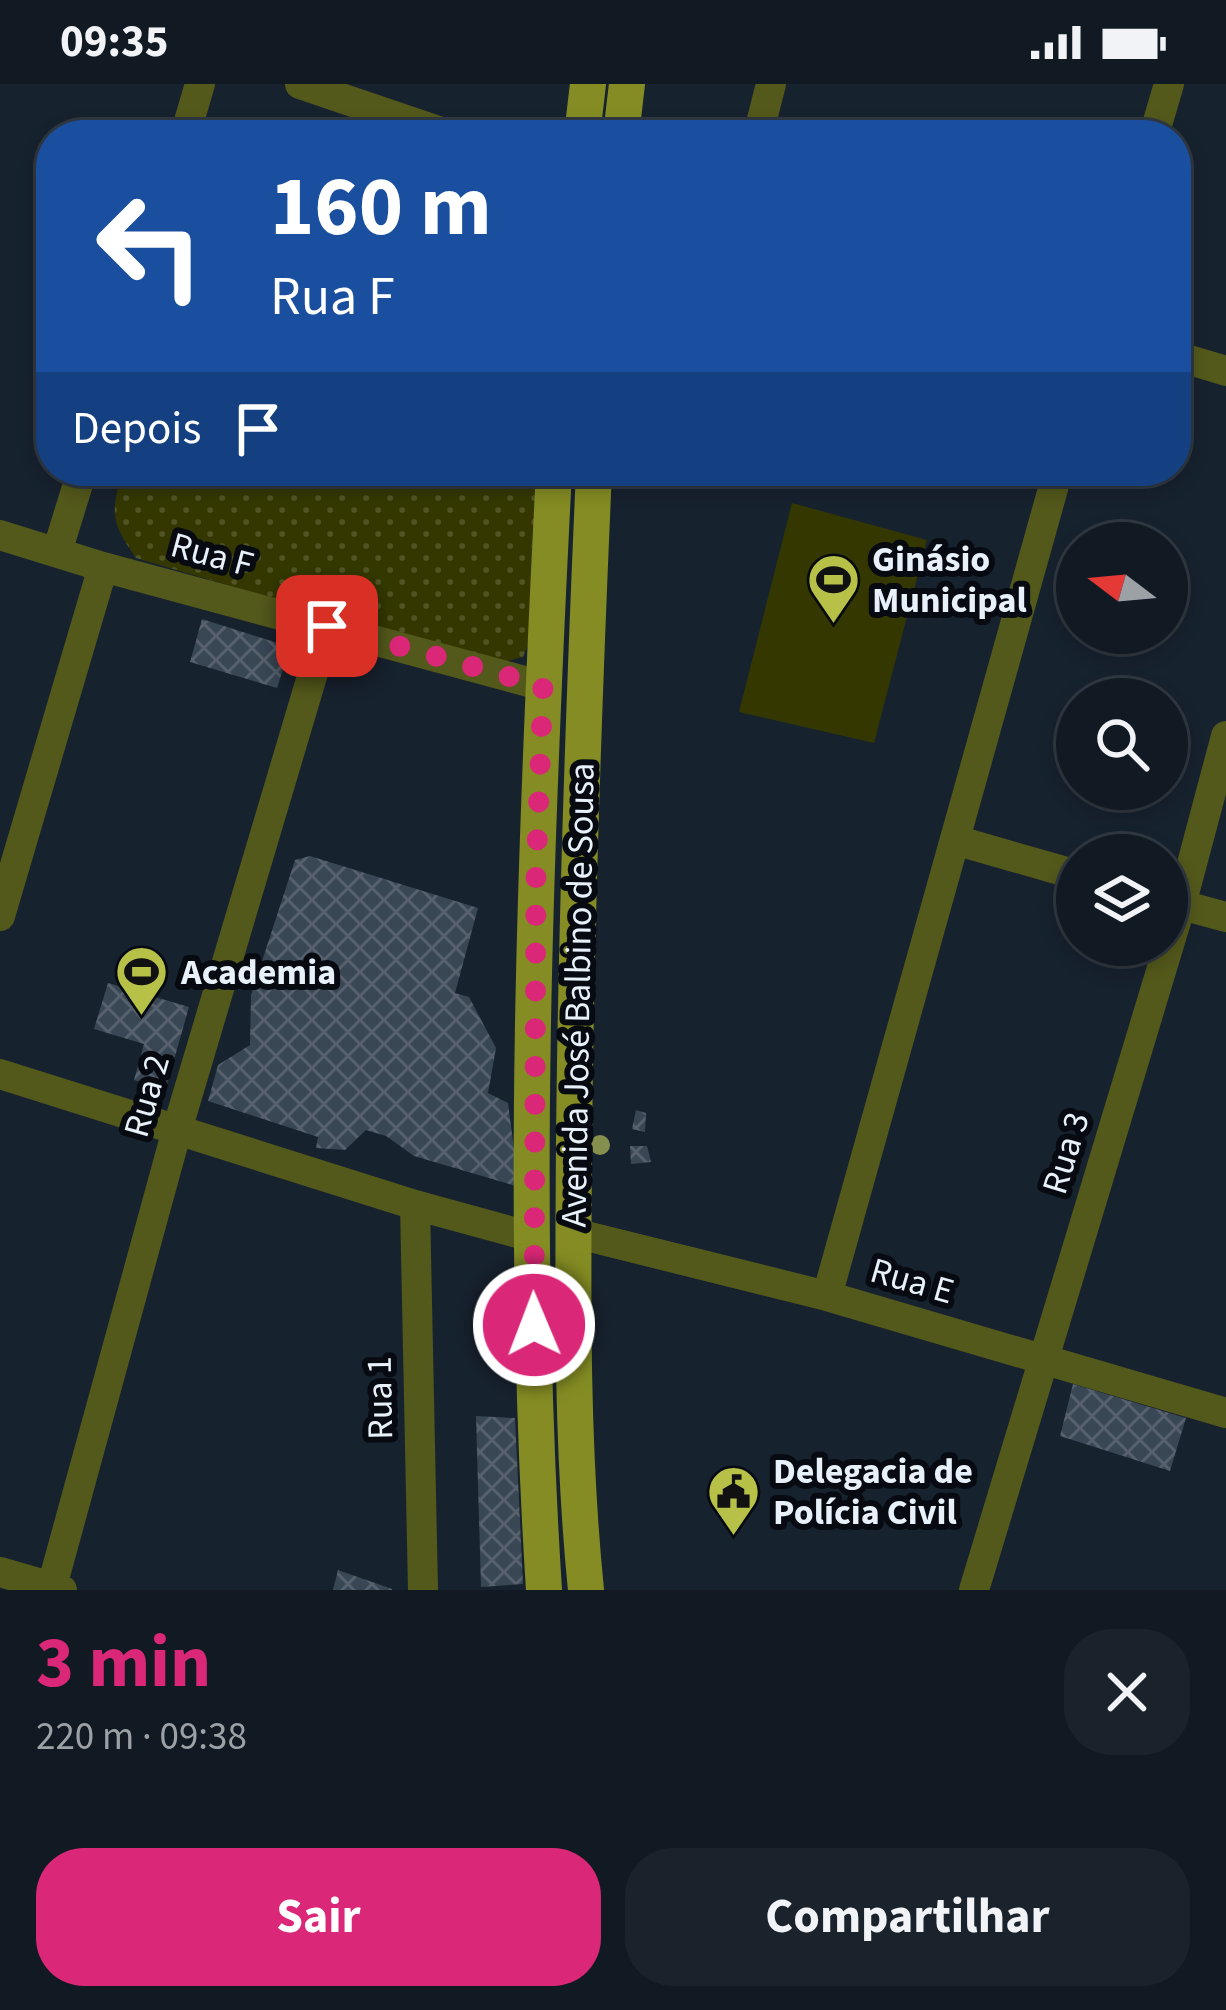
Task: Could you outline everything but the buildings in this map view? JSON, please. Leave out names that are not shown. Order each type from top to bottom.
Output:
[{"type":"main road","points":[[584,120],[588,84]]},
{"type":"main road","points":[[623,120],[627,84]]},
{"type":"main road","name":"Avenida José Balbino de Sousa","points":[[544,1590],[532,1237],[536,874],[553,486]]},
{"type":"main road","name":"Avenida José Balbino de Sousa","points":[[586,1590],[577,1503],[574,1233],[577,874],[593,486]]},
{"type":"main road","points":[[536,874],[577,874]]},
{"type":"main road","points":[[538,1502],[577,1503]]},
{"type":"street","points":[[189,120],[200,84]]},
{"type":"street","points":[[300,84],[341,91],[413,120]]},
{"type":"street","points":[[762,120],[771,84]]},
{"type":"street","points":[[1158,120],[1168,84]]},
{"type":"street","points":[[1191,360],[1226,371]]},
{"type":"street","points":[[57,552],[77,486]]},
{"type":"street","points":[[827,1296],[1054,486]]},
{"type":"street","name":"Rua F","points":[[0,535],[543,686]]},
{"type":"street","points":[[0,916],[103,567]]},
{"type":"street","name":"Rua 2","points":[[55,1589],[177,1130],[327,626]]},
{"type":"street","name":"Rua 3","points":[[1188,858],[1226,736]]},
{"type":"street","points":[[955,840],[1056,869]]},
{"type":"street","points":[[1188,907],[1226,917]]},
{"type":"street","name":"Rua 3","points":[[974,1590],[1156,966]]},
{"type":"street","points":[[0,1074],[415,1205],[532,1237]]},
{"type":"street","name":"Rua 1","points":[[415,1205],[423,1590]]},
{"type":"street","name":"Rua E","points":[[574,1233],[827,1296],[1226,1413]]},
{"type":"street","points":[[0,1572],[55,1589]]},
{"type":"green space","points":[[119,486],[555,486],[554,515],[532,545],[534,629],[523,657],[495,664],[136,558],[115,517]]},
{"type":"green space","name":"Ginásio Municipal","points":[[792,503],[927,540],[874,743],[739,712]]},
{"type":"place","name":"Ginásio Municipal","points":[[833,626]]},
{"type":"place","name":"Academia","points":[[142,1018]]},
{"type":"place","name":"Delegacia de Polícia Civil","points":[[734,1538]]},
{"type":"route","points":[[327,626],[543,686],[536,874],[534,1325]]}]
